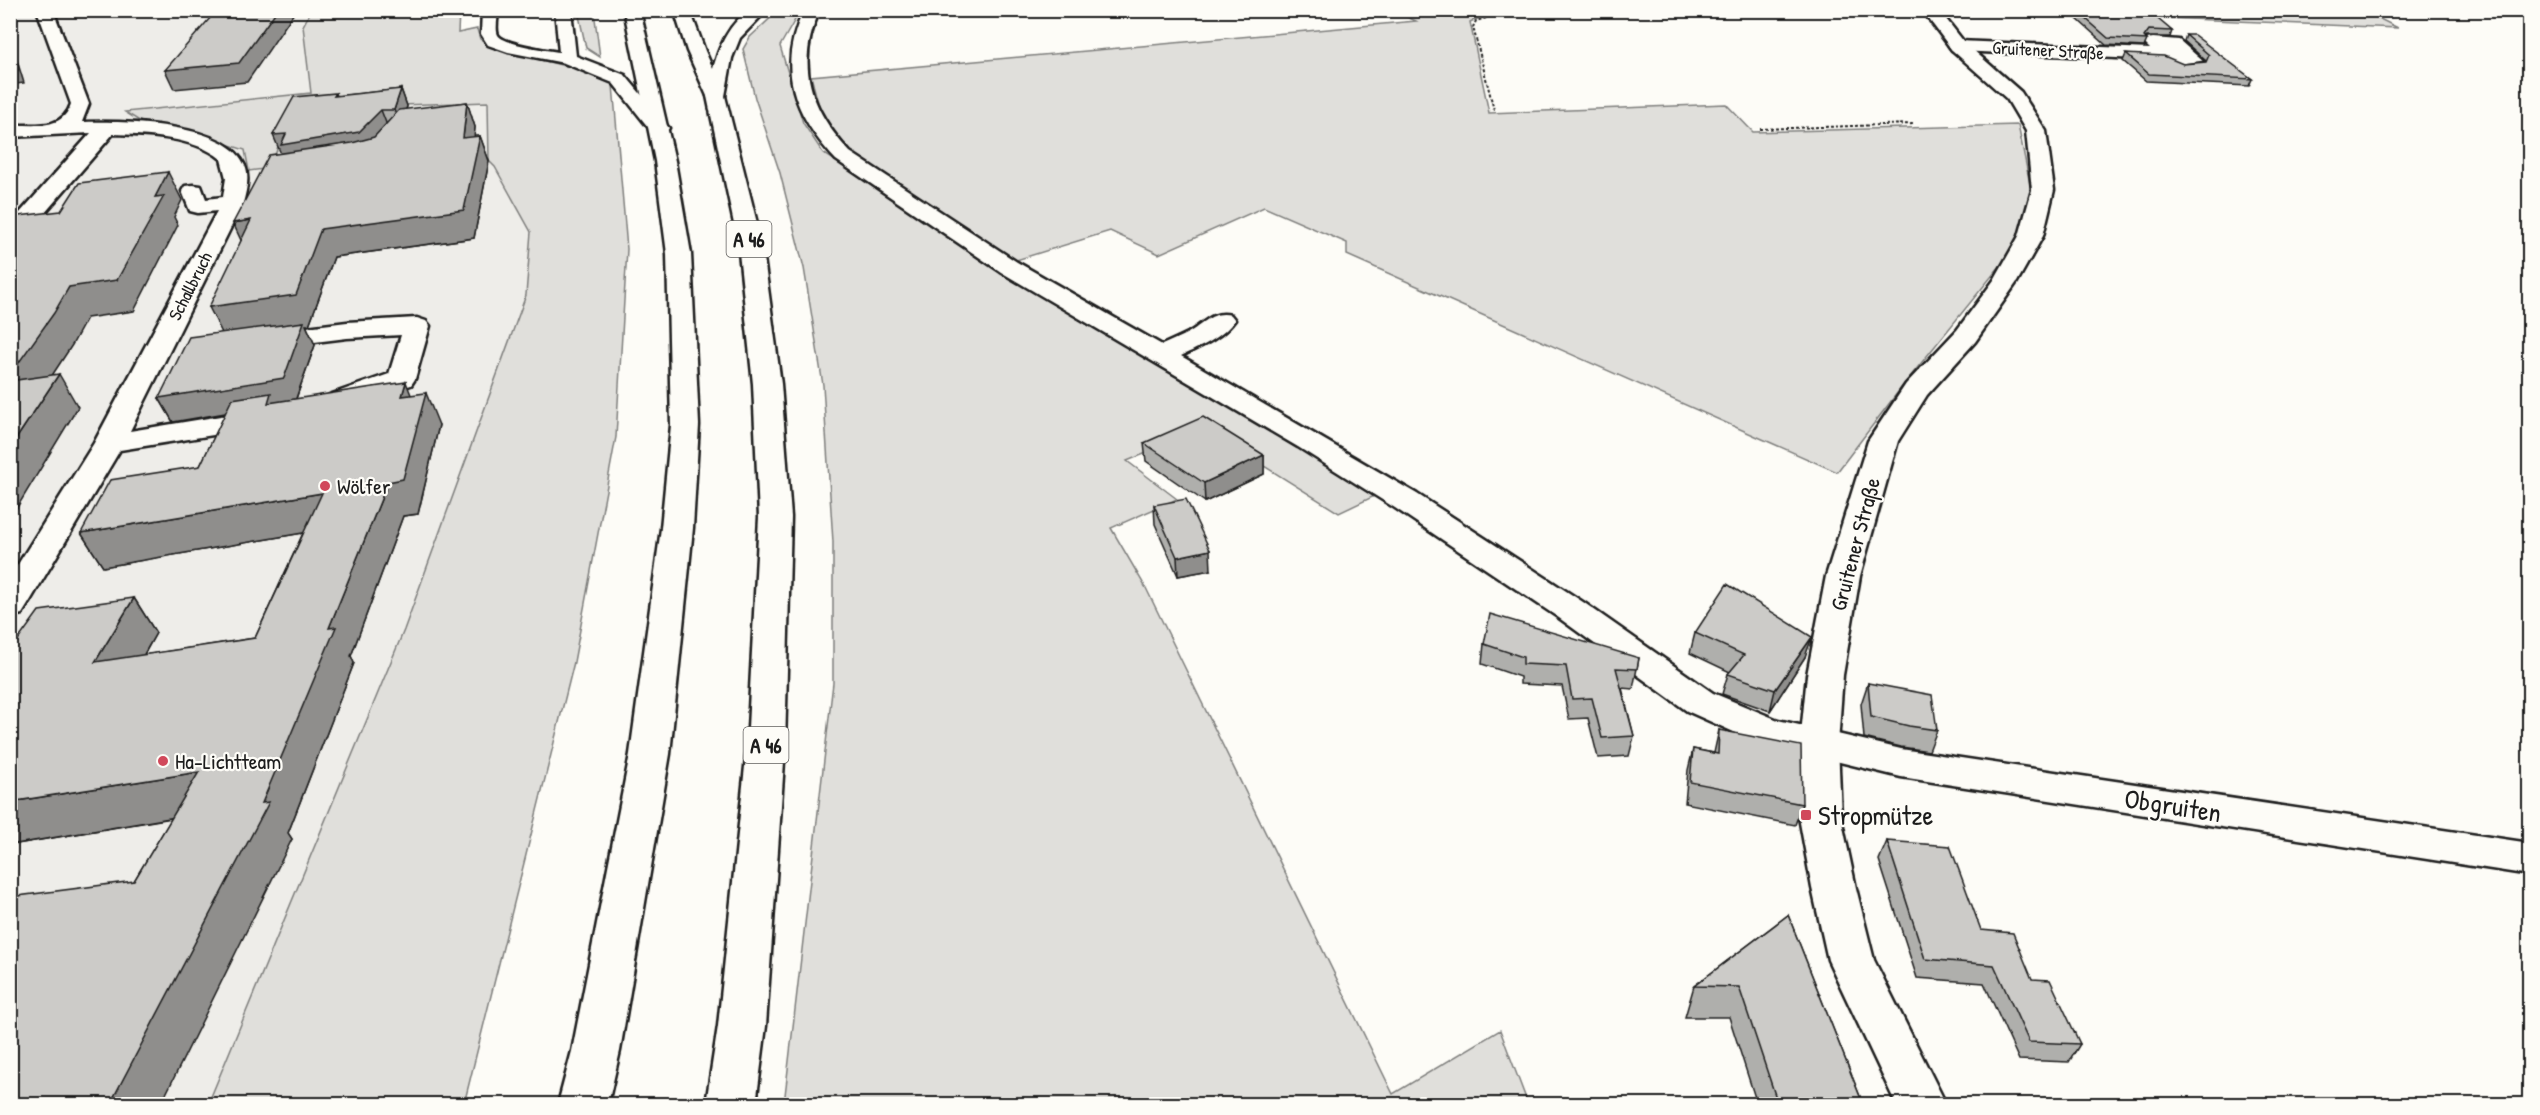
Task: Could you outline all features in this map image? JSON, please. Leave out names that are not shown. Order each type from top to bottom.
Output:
[{"type":"main road","points":[[45,10],[80,104],[76,117],[64,128]]},
{"type":"main road","points":[[490,10],[489,34],[494,41],[508,47],[568,59],[601,70],[619,79],[659,128]]},
{"type":"main road","points":[[563,10],[568,59]]},
{"type":"main road","points":[[583,1104],[596,1051],[650,754],[678,516],[685,425],[679,254],[659,128],[632,10]]},
{"type":"main road","name":"A 46","points":[[682,10],[696,51],[716,96],[750,243],[767,384],[775,517],[766,747],[742,1026],[732,1104]]},
{"type":"main road","points":[[716,96],[724,52],[729,38],[744,21],[759,10]]},
{"type":"main road","name":"Obgruiten","points":[[812,10],[799,50],[800,81],[820,132],[843,156],[1009,267],[1406,501],[1572,610],[1700,702],[1768,731],[1901,763],[2529,859]]},
{"type":"main road","name":"Gruitener Straße","points":[[1921,1104],[1851,960],[1820,817],[1819,744],[1825,675],[1843,576],[1883,441],[1916,390],[1966,336],[2006,282],[2031,236],[2043,190],[2036,131],[2014,96],[1958,46],[1930,10]]},
{"type":"main road","name":"Gruitener Straße","points":[[1958,46],[2166,55]]},
{"type":"main road","points":[[2138,54],[2170,80]]},
{"type":"main road","points":[[10,239],[107,128]]},
{"type":"main road","points":[[10,131],[107,128],[164,132],[201,140],[227,153],[245,186],[198,206],[193,191]]},
{"type":"main road","name":"Schallbruch","points":[[10,606],[109,443],[245,186]]},
{"type":"main road","points":[[1161,356],[1200,337],[1222,320]]},
{"type":"main road","points":[[109,443],[305,411],[401,379],[417,326],[347,330],[242,344]]},
{"type":"main road","points":[[154,356],[187,352]]},
{"type":"path","points":[[1494,110],[1473,27],[1476,21],[1513,10]]},
{"type":"path","points":[[1760,129],[1914,124]]},
{"type":"shaded area","points":[[2073,10],[2362,10],[2398,28],[2072,14]]},
{"type":"shaded area","points":[[10,11],[311,11],[303,26],[311,93],[126,113],[245,150],[249,171],[288,115],[400,105],[488,102],[489,161],[495,167],[531,232],[526,295],[404,630],[208,1104],[11,1104]]},
{"type":"shaded area","points":[[311,11],[459,11],[458,33],[477,29],[480,39],[500,50],[602,75],[613,85],[627,249],[616,437],[574,662],[464,1104],[208,1104],[404,630],[526,295],[531,232],[495,167],[489,161],[488,102],[400,105],[288,115],[271,168],[249,171],[245,150],[205,137],[149,127],[125,112],[311,93],[303,26]]},
{"type":"shaded area","points":[[578,11],[594,11],[600,57],[586,48]]},
{"type":"shaded area","points":[[778,11],[800,11],[780,46],[803,123],[823,153],[1048,296],[1383,492],[1339,513],[1205,429],[1127,461],[1177,499],[1111,528],[1146,588],[1393,1094],[1500,1030],[1528,1104],[784,1104],[833,683],[833,542],[823,385],[804,268],[780,173],[755,98],[743,49],[750,37]]},
{"type":"shaded area","points":[[1394,11],[1507,11],[1470,22],[1489,113],[1726,104],[1753,132],[2018,125],[2032,194],[2013,250],[1901,388],[1837,472],[1347,255],[1347,243],[1264,207],[1159,254],[1110,231],[1010,262],[909,197],[856,157],[837,138],[825,120],[811,76],[1416,21]]},
{"type":"building","points":[[217,10],[277,10],[239,63],[165,70]]},
{"type":"building","points":[[2076,10],[2125,10],[2132,14],[2152,14],[2172,31],[2149,30],[2144,37],[2147,40],[2108,38]]},
{"type":"building","points":[[2186,35],[2194,35],[2252,79],[2149,74],[2126,54],[2164,56],[2183,64],[2206,62],[2209,55]]},
{"type":"building","points":[[10,47],[18,70],[10,72]]},
{"type":"building","points":[[401,89],[394,110],[381,110],[359,132],[281,145],[286,134],[273,135],[294,97],[336,93],[334,96]]},
{"type":"building","points":[[467,102],[463,138],[480,136],[464,210],[321,229],[296,295],[209,307],[251,220],[233,223],[269,155],[352,143],[374,137],[399,110]]},
{"type":"building","points":[[168,172],[155,197],[164,196],[117,280],[69,287],[54,313],[10,375],[10,217],[61,211],[79,183]]},
{"type":"building","points":[[304,322],[284,378],[159,398],[189,337]]},
{"type":"building","points":[[59,374],[10,448],[10,381]]},
{"type":"building","points":[[406,382],[402,396],[426,393],[403,479],[388,482],[329,628],[336,627],[262,803],[269,802],[110,1104],[10,1104],[10,897],[134,881],[199,772],[10,802],[10,651],[39,611],[134,598],[95,662],[255,638],[322,493],[81,533],[110,480],[200,466],[232,399],[271,393],[268,403]]},
{"type":"building","points":[[1203,417],[1264,455],[1204,483],[1144,443]]},
{"type":"building","points":[[1186,499],[1210,550],[1177,557],[1154,505]]},
{"type":"building","points":[[1727,584],[1812,637],[1775,690],[1728,674],[1744,655],[1695,633]]},
{"type":"building","points":[[1490,614],[1639,658],[1637,669],[1616,668],[1634,736],[1602,738],[1592,698],[1572,699],[1566,666],[1523,664],[1523,657],[1484,644]]},
{"type":"building","points":[[1868,683],[1932,695],[1937,730],[1871,717]]},
{"type":"building","points":[[1719,730],[1801,746],[1802,804],[1690,782],[1693,749],[1718,754]]},
{"type":"building","points":[[1887,841],[1950,846],[1981,930],[2013,933],[2032,979],[2050,980],[2080,1044],[2029,1042],[1994,965],[1925,959]]},
{"type":"building","points":[[1788,915],[1863,1104],[1778,1104],[1739,987],[1694,986]]},
{"type":"place","name":"Wölfer","points":[[325,486]]},
{"type":"place","name":"Ha-Lichtteam","points":[[163,761]]},
{"type":"place","name":"Stropmütze","points":[[1806,815]]}]
